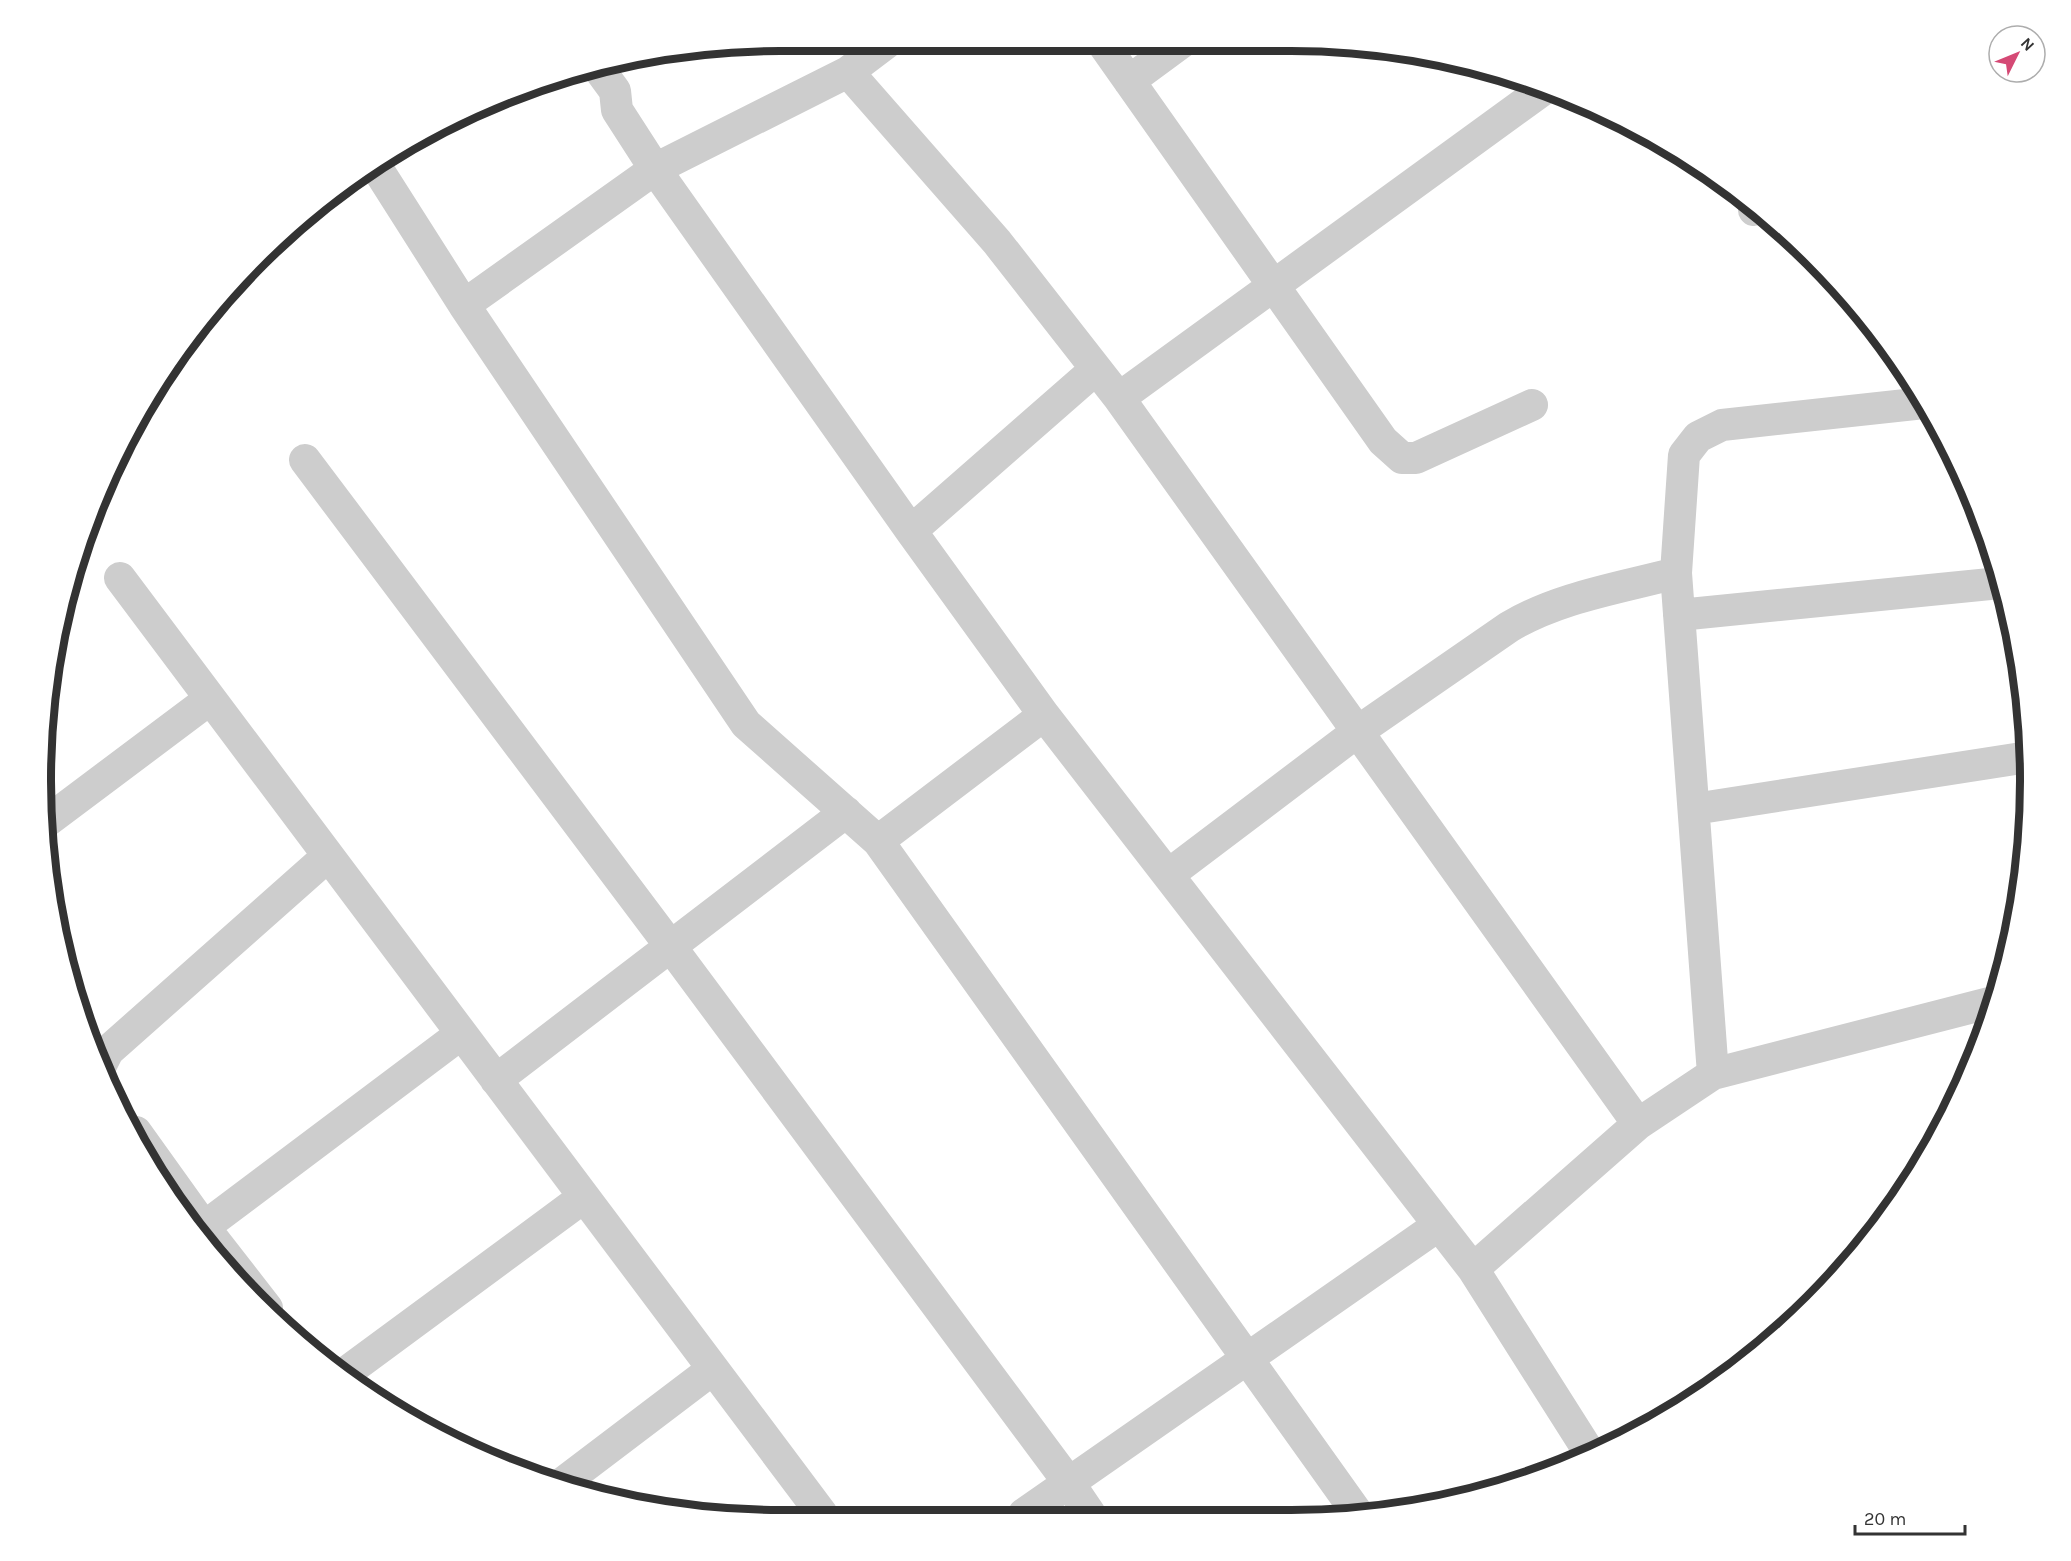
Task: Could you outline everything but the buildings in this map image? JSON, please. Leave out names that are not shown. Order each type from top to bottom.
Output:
[{"type":"street","points":[[464,305],[655,169],[848,72],[876,51]]},
{"type":"street","points":[[1108,51],[1383,441],[1402,458],[1416,458],[1532,405]]},
{"type":"street","points":[[1129,81],[1170,51]]},
{"type":"street","points":[[848,72],[998,242],[1119,398],[1638,1124]]},
{"type":"street","points":[[602,74],[615,91],[616,110],[655,169],[911,531],[1044,715],[1473,1269],[1587,1447]]},
{"type":"street","points":[[1119,398],[1537,94]]},
{"type":"street","points":[[379,171],[464,305],[746,724],[878,841],[1353,1507]]},
{"type":"street","points":[[911,531],[1096,369]]},
{"type":"street","points":[[1713,1074],[1676,573],[1684,455],[1698,437],[1722,425],[1915,404]]},
{"type":"street","points":[[305,460],[671,946],[1087,1510]]},
{"type":"street","points":[[1168,875],[1358,732],[1530,614],[1551,606],[1676,573]]},
{"type":"street","points":[[120,578],[819,1510]]},
{"type":"street","points":[[1679,615],[1992,584]]},
{"type":"street","points":[[53,817],[210,699]]},
{"type":"street","points":[[878,841],[1044,715]]},
{"type":"street","points":[[1694,809],[2019,758]]},
{"type":"street","points":[[496,1080],[846,812]]},
{"type":"street","points":[[105,1056],[108,1051],[328,856]]},
{"type":"street","points":[[1473,1269],[1638,1124],[1713,1074],[1984,1004]]},
{"type":"street","points":[[204,1227],[461,1034]]},
{"type":"street","points":[[170,1180],[209,1233]]},
{"type":"street","points":[[350,1369],[584,1197]]},
{"type":"street","points":[[1030,1510],[1439,1225]]},
{"type":"street","points":[[569,1478],[713,1369]]}]
